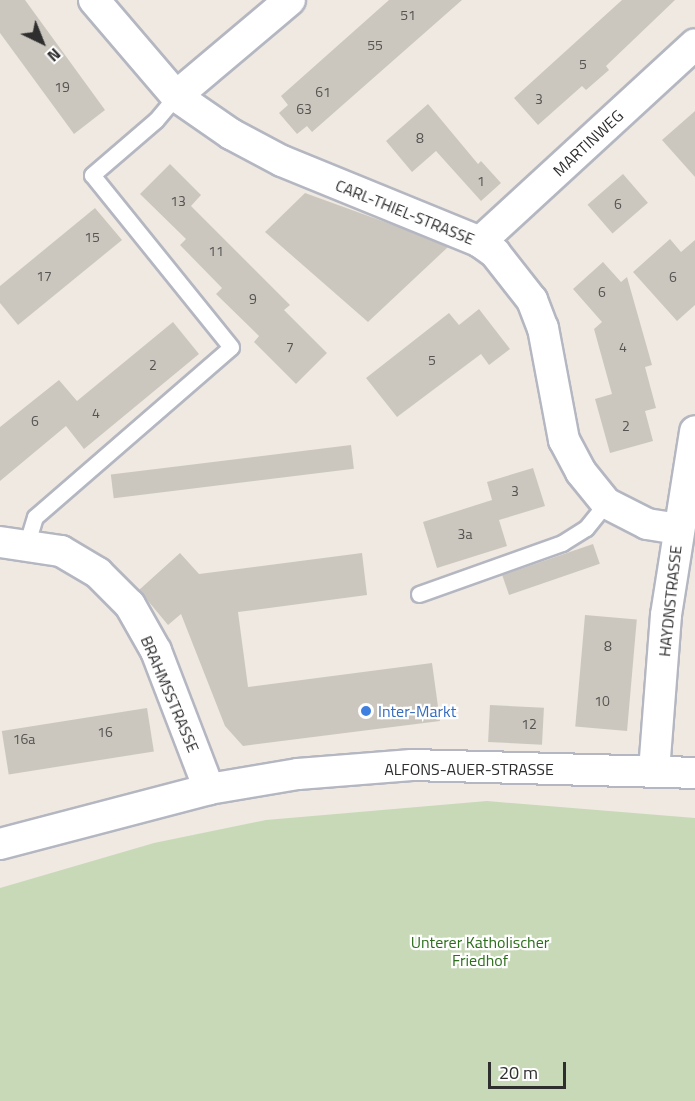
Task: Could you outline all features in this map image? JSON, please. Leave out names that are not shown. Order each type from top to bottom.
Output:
[{"type":"street","name":"CARL-THIEL-STRASSE","points":[[94,0],[176,96],[231,134],[282,161],[480,242],[514,273],[532,300],[543,328],[564,440],[581,472],[606,503],[647,524],[678,529]]},
{"type":"street","points":[[176,96],[290,0]]},
{"type":"street","name":"MARTINWEG","points":[[480,242],[695,44]]},
{"type":"street","name":"HAYDNSTRASSE","points":[[654,771],[666,615],[695,431]]},
{"type":"street","name":"BRAHMSSTRASSE","points":[[14,542],[61,551],[98,573],[130,605],[156,651],[209,789]]},
{"type":"street","name":"ALFONS-AUER-STRASSE","points":[[0,844],[209,789],[298,774],[412,765],[695,773]]},
{"type":"lane","points":[[14,542],[35,517],[231,347],[92,175],[156,120],[176,96]]},
{"type":"lane","points":[[419,594],[562,543],[586,528],[606,503]]},
{"type":"green space","name":"Unterer Katholischer Friedhof","points":[[487,801],[695,818],[695,1101],[0,1101],[0,888],[154,843],[266,820]]},
{"type":"building","points":[[0,0],[25,0],[105,110],[74,134],[0,33]]},
{"type":"building","points":[[389,0],[462,0],[312,132],[307,126],[297,134],[279,113],[288,105],[281,96]]},
{"type":"building","points":[[622,0],[675,0],[606,66],[609,70],[586,90],[582,86],[538,125],[514,98]]},
{"type":"building","points":[[428,104],[478,164],[481,161],[501,183],[481,201],[436,151],[412,172],[386,141]]},
{"type":"building","points":[[695,111],[695,177],[662,140]]},
{"type":"building","points":[[170,164],[201,195],[191,206],[290,305],[284,310],[327,353],[296,384],[254,342],[259,336],[216,294],[222,288],[180,245],[186,239],[140,194]]},
{"type":"building","points":[[623,174],[648,203],[612,234],[588,205]]},
{"type":"building","points":[[305,193],[448,247],[368,322],[265,232]]},
{"type":"building","points":[[95,208],[122,240],[18,325],[0,303],[0,286]]},
{"type":"building","points":[[670,239],[681,252],[695,240],[695,305],[677,321],[633,272]]},
{"type":"building","points":[[603,262],[621,282],[627,277],[652,365],[645,367],[656,408],[645,411],[653,441],[610,453],[595,399],[612,394],[594,329],[602,322],[573,289]]},
{"type":"building","points":[[479,309],[510,349],[489,365],[481,354],[397,417],[366,378],[449,313],[459,325]]},
{"type":"building","points":[[173,322],[199,354],[84,449],[66,426],[0,481],[0,427],[59,380],[77,401]]},
{"type":"building","points":[[351,445],[354,469],[114,498],[111,474]]},
{"type":"building","points":[[533,468],[545,506],[499,520],[507,546],[437,568],[423,522],[492,500],[487,482]]},
{"type":"building","points":[[593,544],[600,564],[509,595],[502,575]]},
{"type":"building","points":[[180,553],[199,574],[362,553],[367,595],[238,612],[248,687],[432,663],[440,721],[243,746],[225,726],[181,614],[168,625],[139,590]]},
{"type":"building","points":[[585,615],[637,620],[627,731],[575,727]]},
{"type":"building","points":[[490,705],[544,708],[542,745],[488,742]]},
{"type":"building","points":[[147,708],[154,751],[9,774],[2,731]]},
{"type":"place","name":"Inter-Markt","points":[[366,711]]}]
